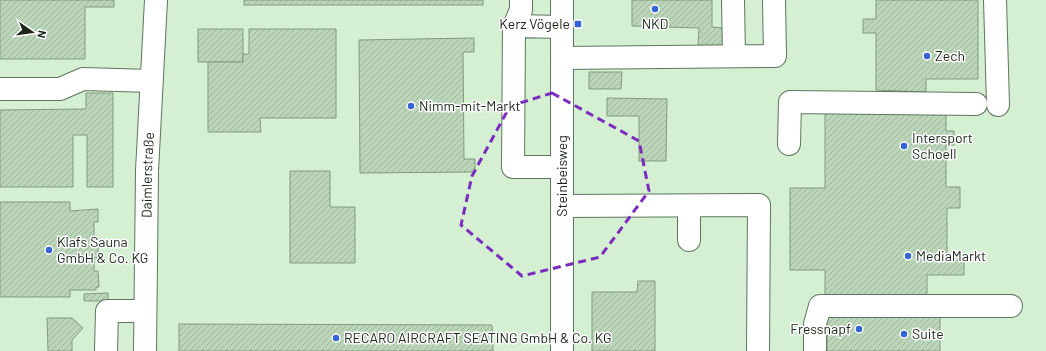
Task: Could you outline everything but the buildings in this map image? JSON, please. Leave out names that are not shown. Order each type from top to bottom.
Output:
[{"type":"street","name":"Daimlerstraße","points":[[145,351],[147,171],[156,0]]},
{"type":"street","points":[[521,0],[521,10],[514,26],[513,167],[562,167]]},
{"type":"street","name":"Steinbeisweg","points":[[562,0],[562,351]]},
{"type":"street","points":[[734,0],[734,56]]},
{"type":"street","points":[[562,58],[774,56],[774,0]]},
{"type":"street","points":[[995,0],[998,105]]},
{"type":"street","points":[[514,26],[562,27]]},
{"type":"street","points":[[0,89],[60,89],[83,79],[151,81]]},
{"type":"street","points":[[789,144],[790,102],[976,104]]},
{"type":"street","points":[[562,206],[759,206],[758,351]]},
{"type":"street","points":[[689,206],[689,240]]},
{"type":"street","points":[[815,351],[815,324],[820,306],[1011,306]]},
{"type":"street","points":[[106,351],[107,311],[145,311]]},
{"type":"highlighted area","points":[[552,93],[639,141],[649,191],[600,257],[522,276],[461,225],[472,176],[510,106]]},
{"type":"place","name":"NKD","points":[[655,9]]},
{"type":"place","name":"Kerz Vögele","points":[[578,24]]},
{"type":"place","name":"Zech","points":[[927,56]]},
{"type":"place","name":"Nimm-mit-Markt","points":[[411,106]]},
{"type":"place","name":"Intersport Schoell","points":[[904,146]]},
{"type":"place","name":"Klafs Sauna GmbH & Co. KG","points":[[49,250]]},
{"type":"place","name":"MediaMarkt","points":[[908,256]]},
{"type":"place","name":"Fressnapf","points":[[859,329]]},
{"type":"place","name":"Suite","points":[[904,334]]},
{"type":"place","name":"RECARO AIRCRAFT SEATING GmbH & Co. KG","points":[[336,338]]}]
